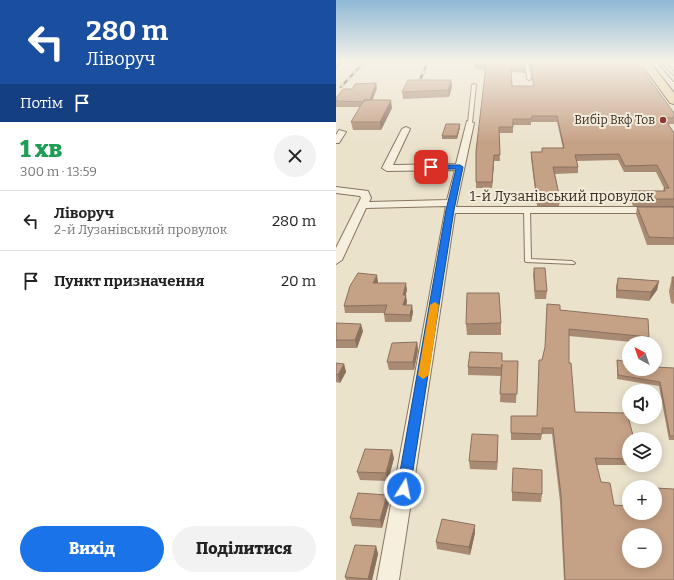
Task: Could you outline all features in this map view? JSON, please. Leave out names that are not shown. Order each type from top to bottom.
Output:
[{"type":"main road","points":[[665,89],[673,99]]},
{"type":"street","points":[[388,580],[451,207],[470,123]]},
{"type":"street","points":[[406,129],[387,168],[460,167]]},
{"type":"street","points":[[336,141],[342,132]]},
{"type":"street","points":[[336,190],[364,193],[366,198],[336,260]]},
{"type":"street","name":"1-й Лузанівський провулок","points":[[362,205],[527,210],[674,210]]},
{"type":"lane","points":[[470,123],[474,89]]},
{"type":"lane","points":[[527,210],[528,261],[572,263]]},
{"type":"building","points":[[343,89],[374,89],[370,100],[364,100],[364,102],[336,101],[336,98]]},
{"type":"building","points":[[403,89],[448,89],[448,90],[402,92]]},
{"type":"building","points":[[483,89],[657,89],[674,113],[674,118],[664,118],[674,133],[674,199],[634,199],[631,191],[665,191],[664,188],[669,188],[657,165],[625,166],[619,154],[575,155],[578,167],[553,167],[560,199],[537,199],[531,152],[542,152],[542,148],[564,148],[557,116],[532,116],[531,119],[513,119],[513,127],[499,127],[500,155],[494,155],[492,182],[476,182],[476,151]]},
{"type":"building","points":[[364,100],[391,100],[380,122],[351,122]]},
{"type":"building","points":[[446,124],[460,124],[457,136],[442,136]]},
{"type":"building","points":[[637,207],[674,207],[674,238],[649,237]]},
{"type":"building","points":[[534,268],[545,268],[547,291],[535,291]]},
{"type":"building","points":[[358,273],[377,275],[373,283],[406,283],[403,295],[406,295],[403,305],[412,305],[410,315],[384,314],[387,305],[344,306],[350,286]]},
{"type":"building","points":[[672,277],[674,277],[674,290]]},
{"type":"building","points":[[618,278],[659,281],[651,292],[617,290]]},
{"type":"building","points":[[467,293],[499,293],[501,323],[466,324]]},
{"type":"building","points":[[547,304],[560,305],[560,310],[648,319],[649,336],[569,329],[569,363],[571,363],[575,412],[622,413],[622,424],[630,424],[632,432],[622,432],[622,459],[595,458],[601,482],[610,483],[614,505],[622,506],[622,520],[662,520],[662,488],[674,489],[674,580],[565,580],[561,495],[553,428],[542,428],[542,434],[511,433],[511,416],[537,416],[539,360],[542,360],[545,347]]},
{"type":"building","points":[[336,323],[361,324],[355,340],[336,340]]},
{"type":"building","points":[[417,342],[413,362],[387,362],[392,343]]},
{"type":"building","points":[[470,352],[502,353],[502,361],[518,361],[517,394],[500,394],[502,364],[501,368],[468,367]]},
{"type":"building","points":[[617,360],[622,361],[622,376],[618,375]]},
{"type":"building","points":[[336,363],[344,364],[338,375],[336,374]]},
{"type":"building","points":[[662,367],[674,368],[674,436],[670,436],[662,393],[662,384],[660,382],[624,376],[662,376]]},
{"type":"building","points":[[472,434],[498,435],[497,462],[469,461]]},
{"type":"building","points":[[365,449],[392,450],[386,473],[357,472]]},
{"type":"building","points":[[513,468],[542,470],[542,494],[512,492]]},
{"type":"building","points":[[358,493],[387,495],[380,520],[350,518]]},
{"type":"building","points":[[442,519],[475,525],[469,547],[436,542]]},
{"type":"building","points":[[355,545],[376,546],[368,579],[345,577]]},
{"type":"slow traffic","points":[[423,375],[435,305]]},
{"type":"place","name":"Вибір Вкф Тов","points":[[663,120]]},
{"type":"route","points":[[404,489],[450,210],[460,167],[431,167]]}]
